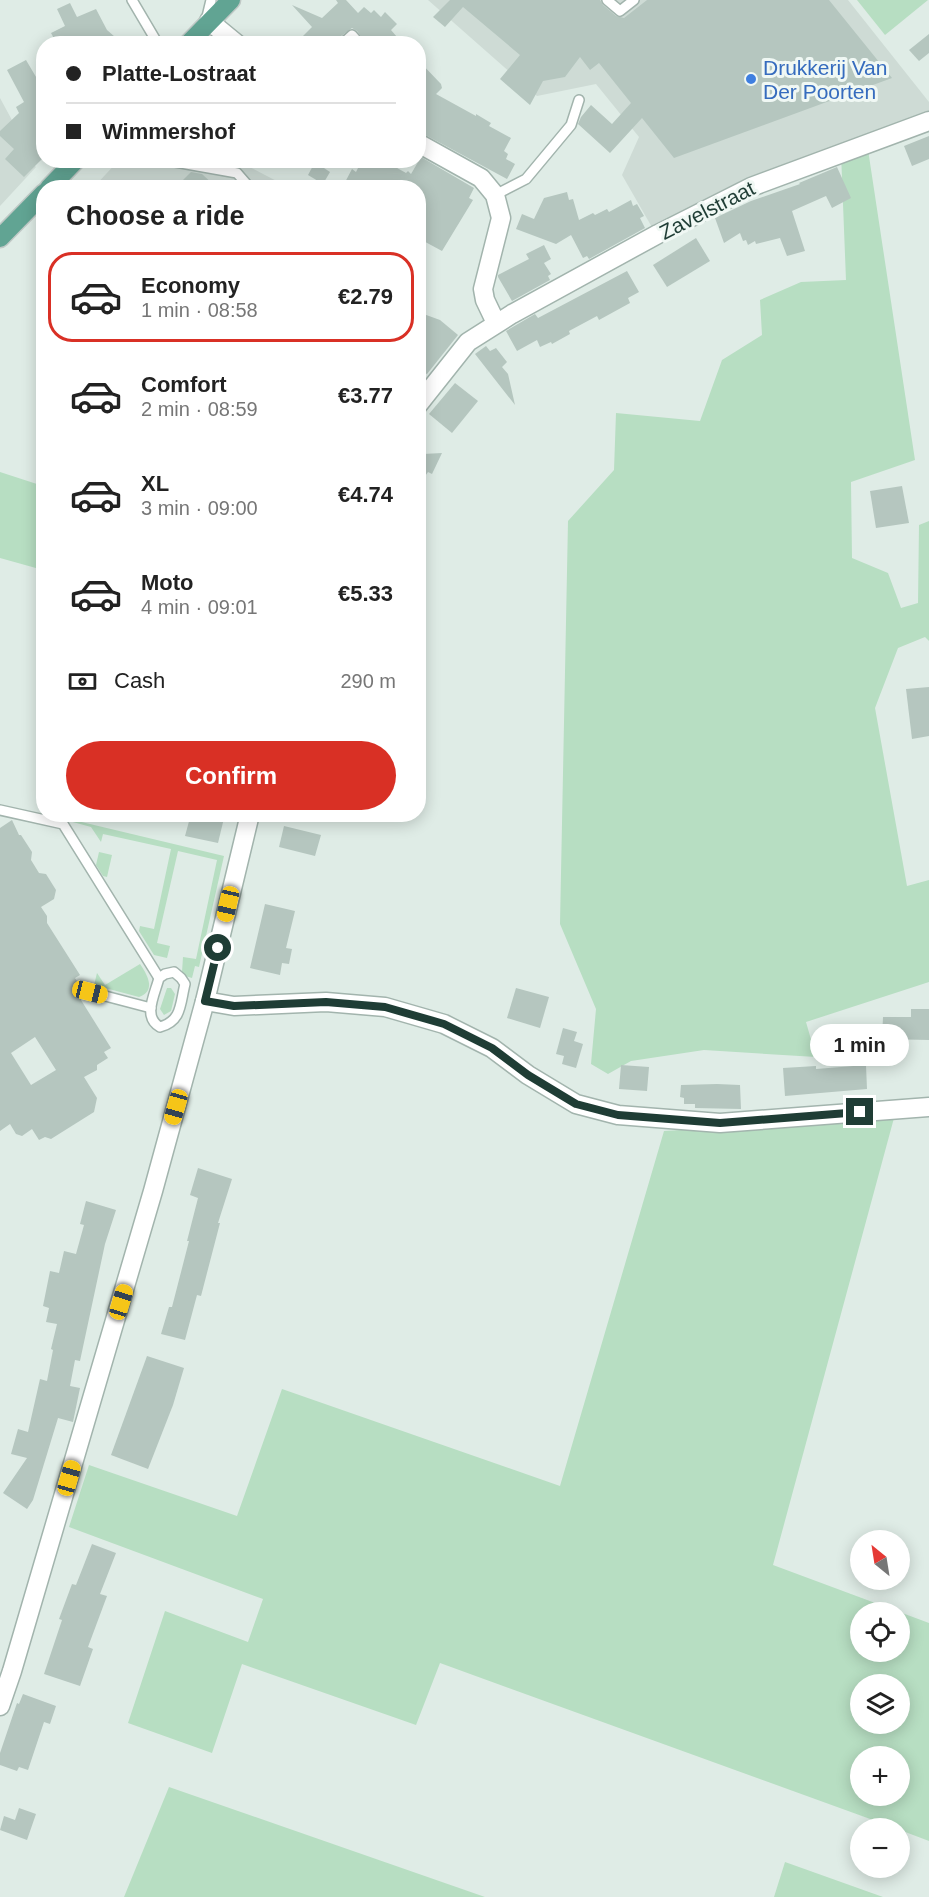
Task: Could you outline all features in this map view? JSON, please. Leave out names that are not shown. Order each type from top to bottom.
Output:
[{"type":"main road","points":[[195,36],[231,0]]},
{"type":"main road","points":[[57,180],[68,168]]},
{"type":"main road","points":[[0,238],[36,202]]},
{"type":"street","points":[[207,23],[226,36]]},
{"type":"street","name":"Zavelstraat","points":[[426,395],[468,342],[496,323],[658,234],[742,191],[929,121]]},
{"type":"street","points":[[426,147],[481,178],[495,195],[501,218],[483,289],[485,300],[496,323]]},
{"type":"street","points":[[0,1706],[16,1659],[146,1214],[205,1001],[248,822]]},
{"type":"street","points":[[205,1001],[234,1006],[326,1002],[385,1007],[444,1024],[492,1048],[528,1075],[576,1104],[618,1115],[720,1123],[929,1107]]},
{"type":"lane","points":[[132,0],[153,36]]},
{"type":"lane","points":[[207,23],[211,0]]},
{"type":"lane","points":[[607,0],[620,11],[634,0]]},
{"type":"lane","points":[[495,195],[526,180],[571,125],[579,100]]},
{"type":"lane","points":[[209,168],[237,173],[243,180]]},
{"type":"lane","points":[[0,810],[36,818]]},
{"type":"lane","points":[[54,822],[63,824],[159,978]]},
{"type":"lane","points":[[174,972],[184,984],[182,996],[176,1019],[170,1025],[160,1028],[153,1023],[149,1014],[159,978],[174,972]]},
{"type":"lane","points":[[90,992],[151,1008]]},
{"type":"lane","points":[[182,996],[205,1001]]},
{"type":"shaded area","name":"Drukkerij Van Der Poorten","points":[[428,0],[848,0],[929,102],[929,111],[749,177],[653,229],[622,175],[639,137],[596,84],[537,96]]},
{"type":"shaded area","points":[[0,98],[13,122],[17,149],[36,167],[0,206]]},
{"type":"shaded area","points":[[112,168],[251,168],[275,180],[100,180]]},
{"type":"green space","points":[[857,0],[928,0],[885,35]]},
{"type":"green space","points":[[867,143],[915,460],[851,482],[852,558],[888,573],[901,608],[918,603],[919,525],[929,521],[929,641],[925,637],[898,648],[875,708],[907,886],[929,880],[929,982],[806,1022],[816,1057],[704,1050],[631,1061],[608,1074],[591,1064],[596,1009],[560,924],[568,521],[614,470],[616,413],[700,421],[722,360],[762,335],[760,300],[801,282],[846,280],[841,153]]},
{"type":"green space","points":[[0,472],[36,484],[36,568],[0,558]]},
{"type":"green space","points":[[73,822],[82,822],[224,856],[199,967],[195,966],[192,978],[185,976],[182,972],[183,957],[196,959],[217,860],[178,851],[157,943],[170,946],[167,958],[154,955],[139,931],[140,926],[154,929],[171,849],[103,834],[101,842],[91,827]]},
{"type":"green space","points":[[99,852],[112,855],[107,877],[103,876],[96,865]]},
{"type":"green space","points":[[140,964],[148,977],[149,987],[148,991],[139,997],[94,985],[97,973],[105,985]]},
{"type":"green space","points":[[167,988],[171,988],[175,994],[171,1011],[164,1015],[160,1009]]},
{"type":"green space","points":[[894,1118],[773,1565],[872,1602],[850,1602],[850,1662],[910,1662],[910,1616],[929,1623],[929,1841],[910,1834],[910,1818],[867,1818],[440,1663],[416,1725],[242,1664],[212,1753],[128,1723],[165,1611],[248,1642],[263,1599],[69,1527],[89,1465],[237,1516],[282,1389],[560,1486],[664,1131]]},
{"type":"green space","points":[[169,1787],[485,1897],[124,1897]]},
{"type":"green space","points":[[785,1862],[883,1897],[774,1897]]},
{"type":"building","points":[[336,0],[346,0],[358,13],[364,7],[371,13],[374,10],[381,17],[385,12],[397,24],[391,30],[396,36],[361,36],[352,28],[341,36],[303,36],[312,27],[292,5],[322,18],[338,3]]},
{"type":"building","name":"Drukkerij Van Der Poorten","points":[[450,0],[600,0],[616,16],[624,18],[647,0],[829,0],[892,78],[674,158],[642,118],[610,153],[578,124],[591,105],[612,124],[631,103],[599,63],[590,70],[580,57],[565,77],[543,81],[530,105],[500,79],[520,55],[463,7],[445,27],[433,17]]},
{"type":"building","points":[[70,3],[77,17],[96,9],[107,30],[114,36],[53,36],[51,33],[65,26],[57,9]]},
{"type":"building","points":[[929,34],[929,53],[919,61],[909,50]]},
{"type":"building","points":[[26,60],[36,77],[36,165],[24,177],[5,159],[14,149],[0,136],[0,131],[19,113],[16,107],[24,102],[7,70]]},
{"type":"building","points":[[426,68],[441,84],[442,88],[436,94],[476,116],[476,114],[491,123],[489,126],[511,138],[504,151],[508,154],[506,159],[515,164],[507,179],[426,135]]},
{"type":"building","points":[[929,136],[929,159],[912,166],[904,146]]},
{"type":"building","points":[[426,160],[474,188],[469,198],[473,200],[442,251],[426,242],[426,180],[346,180],[352,169],[356,172],[358,168],[397,168],[411,174],[415,168],[426,168]]},
{"type":"building","points":[[837,167],[851,198],[832,208],[826,196],[792,211],[805,251],[787,256],[780,238],[756,244],[755,241],[748,245],[746,240],[743,241],[740,233],[724,243],[715,218]]},
{"type":"building","points":[[312,168],[324,168],[330,172],[325,180],[316,180],[308,175]]},
{"type":"building","points":[[191,172],[202,174],[208,180],[183,180]]},
{"type":"building","points":[[567,192],[569,200],[573,199],[579,220],[607,209],[609,212],[631,200],[633,206],[637,204],[644,216],[640,218],[645,228],[589,259],[587,256],[583,258],[571,235],[556,244],[516,229],[522,214],[534,219],[544,198]]},
{"type":"building","points":[[696,238],[710,261],[667,287],[653,265]]},
{"type":"building","points":[[544,245],[551,259],[544,263],[551,274],[548,276],[550,280],[512,301],[498,275],[529,259],[526,254]]},
{"type":"building","points":[[627,271],[639,292],[628,298],[630,303],[599,320],[597,316],[569,331],[570,334],[552,344],[551,342],[540,347],[537,340],[517,351],[506,331],[535,314],[538,318]]},
{"type":"building","points":[[426,315],[440,320],[458,335],[427,374]]},
{"type":"building","points":[[486,346],[490,351],[496,348],[507,362],[502,367],[508,374],[515,405],[475,354]]},
{"type":"building","points":[[455,383],[478,401],[452,433],[429,414]]},
{"type":"building","points":[[442,453],[432,474],[428,472],[426,475],[426,454]]},
{"type":"building","points":[[902,486],[909,523],[876,528],[870,491]]},
{"type":"building","points":[[929,687],[929,736],[912,739],[906,689]]},
{"type":"building","points":[[12,820],[19,835],[32,852],[31,860],[39,873],[46,874],[56,890],[54,899],[41,907],[47,916],[47,923],[80,975],[75,978],[83,990],[81,1000],[111,1048],[104,1052],[108,1058],[97,1065],[97,1070],[84,1077],[97,1098],[94,1112],[51,1139],[45,1137],[39,1140],[32,1129],[22,1136],[16,1134],[10,1124],[0,1131],[0,828]],"holes":[[[35,1037],[56,1070],[31,1085],[11,1053]]]},
{"type":"building","points":[[189,822],[223,822],[218,843],[185,836]]},
{"type":"building","points":[[284,826],[321,835],[315,856],[279,847]]},
{"type":"building","points":[[265,904],[295,911],[286,948],[292,949],[289,964],[282,963],[280,975],[250,968]]},
{"type":"building","points":[[516,988],[549,997],[540,1028],[507,1018]]},
{"type":"building","points":[[911,1009],[929,1009],[929,1040],[882,1039],[883,1017],[911,1017]]},
{"type":"building","points":[[563,1028],[577,1032],[574,1041],[583,1044],[576,1068],[562,1064],[564,1056],[556,1054]]},
{"type":"building","points":[[621,1065],[649,1067],[647,1091],[619,1089]]},
{"type":"building","points":[[866,1065],[867,1089],[785,1096],[783,1068],[816,1066],[816,1069]]},
{"type":"building","points":[[681,1085],[740,1085],[741,1109],[695,1108],[695,1104],[684,1104],[684,1098],[680,1097]]},
{"type":"building","points":[[198,1168],[232,1179],[218,1223],[220,1223],[201,1296],[197,1295],[185,1340],[161,1334],[169,1307],[172,1307],[189,1241],[187,1241],[198,1198],[190,1195]]},
{"type":"building","points":[[86,1201],[116,1210],[105,1244],[80,1361],[75,1360],[70,1386],[80,1388],[73,1422],[58,1418],[33,1500],[27,1509],[3,1493],[27,1458],[11,1454],[18,1429],[28,1432],[40,1379],[47,1381],[57,1324],[46,1322],[49,1308],[43,1306],[50,1271],[59,1273],[64,1251],[76,1254],[84,1225],[80,1224]]},
{"type":"building","points":[[147,1356],[184,1368],[173,1405],[148,1469],[111,1455]]},
{"type":"building","points":[[92,1544],[116,1553],[100,1594],[107,1596],[88,1647],[93,1649],[80,1686],[44,1674],[62,1620],[59,1619],[72,1584],[76,1585]]},
{"type":"building","points":[[23,1694],[56,1706],[50,1724],[44,1722],[28,1770],[19,1767],[17,1771],[0,1765],[0,1753],[17,1703],[19,1704]]},
{"type":"building","points":[[19,1808],[36,1814],[27,1840],[0,1830],[4,1816],[15,1820]]},
{"type":"place","name":"Drukkerij Van Der Poorten","points":[[751,79]]},
{"type":"route","points":[[218,948],[205,1001],[234,1006],[326,1002],[385,1007],[444,1024],[492,1048],[528,1075],[576,1104],[618,1115],[720,1123],[860,1112]]}]
